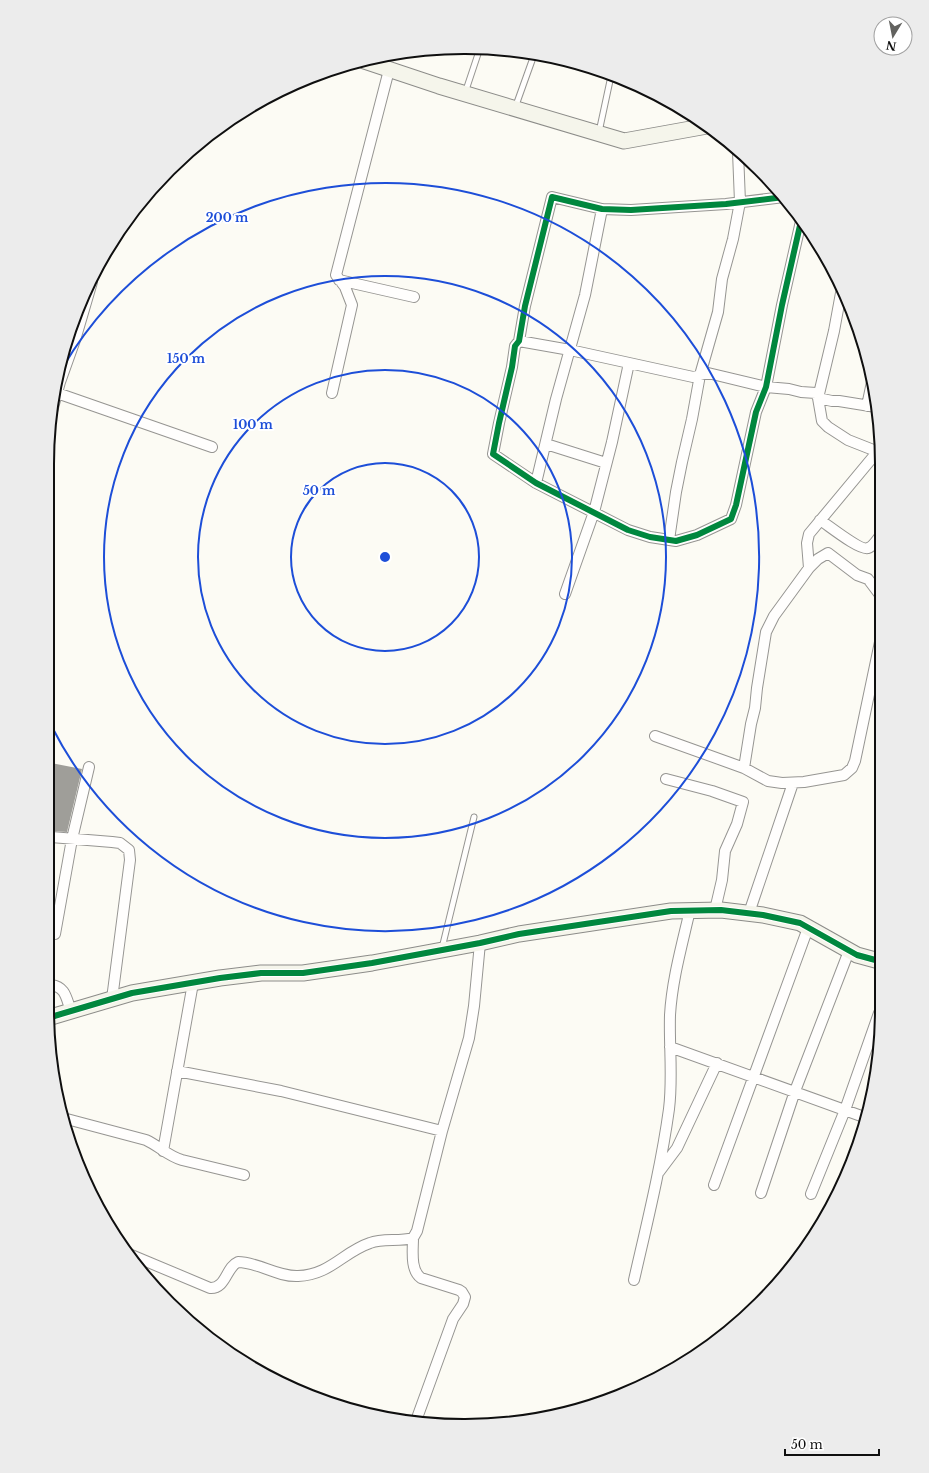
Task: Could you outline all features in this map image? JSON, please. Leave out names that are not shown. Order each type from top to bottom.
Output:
[{"type":"street","points":[[374,64],[464,94],[624,141],[699,127]]},
{"type":"street","points":[[332,393],[352,305],[345,287],[336,274],[389,70]]},
{"type":"street","points":[[669,540],[676,492],[700,375],[718,312],[722,279],[733,239],[740,202],[738,159]]},
{"type":"street","points":[[776,198],[649,210],[602,209],[552,197],[525,306],[519,341],[515,346],[512,367],[493,454],[536,483],[628,530],[650,537],[676,541],[697,535],[731,519],[736,504],[756,412],[766,387],[782,305],[800,228]]},
{"type":"street","points":[[536,483],[585,294],[602,209]]},
{"type":"street","points":[[339,280],[414,297]]},
{"type":"street","points":[[818,398],[841,299]]},
{"type":"street","points":[[65,370],[76,340],[85,306]]},
{"type":"street","points":[[519,341],[570,350],[693,377],[708,373],[766,387],[816,393],[822,421],[828,427],[848,440],[874,450]]},
{"type":"street","points":[[565,594],[594,512],[629,363]]},
{"type":"street","points":[[60,394],[212,447]]},
{"type":"street","points":[[818,398],[870,406]]},
{"type":"street","points":[[546,444],[606,463]]},
{"type":"street","points":[[809,568],[807,538],[820,520],[875,457]]},
{"type":"street","points":[[820,520],[856,545],[868,548],[875,542]]},
{"type":"street","points":[[744,768],[755,708],[766,632],[774,616],[809,568],[818,559],[828,553],[857,574],[868,579],[875,588]]},
{"type":"street","points":[[655,736],[744,768],[768,781],[792,783],[844,775],[852,768],[875,664]]},
{"type":"street","points":[[55,934],[72,840],[89,767]]},
{"type":"street","points":[[666,779],[712,791],[743,802],[737,824],[725,851],[722,880],[715,910]]},
{"type":"street","points":[[749,913],[792,783]]},
{"type":"street","points":[[54,838],[120,843],[129,850],[130,855],[112,999]]},
{"type":"street","points":[[634,1280],[658,1172],[669,1107],[670,1015],[672,997],[690,910]]},
{"type":"street","points":[[54,1016],[132,993],[261,973],[303,973],[372,963],[480,943],[519,934],[671,911],[715,910],[749,913],[800,923],[857,955],[875,960]]},
{"type":"street","points":[[714,1185],[808,928]]},
{"type":"street","points":[[418,1416],[453,1319],[463,1304],[465,1297],[459,1290],[418,1276],[414,1267],[413,1238],[417,1231],[442,1131],[469,1038],[474,1006],[480,943]]},
{"type":"street","points":[[761,1193],[795,1091],[849,951]]},
{"type":"street","points":[[163,1151],[193,983]]},
{"type":"street","points":[[54,985],[62,989],[71,1011]]},
{"type":"street","points":[[811,1194],[845,1110],[874,1026]]},
{"type":"street","points":[[670,1047],[861,1116]]},
{"type":"street","points":[[658,1172],[677,1148],[717,1063]]},
{"type":"street","points":[[177,1071],[281,1091],[442,1131]]},
{"type":"street","points":[[69,1119],[146,1140],[172,1157],[244,1175]]},
{"type":"street","points":[[139,1258],[214,1288],[221,1283],[232,1266],[238,1262],[247,1263],[284,1274],[297,1276],[308,1275],[332,1266],[358,1248],[372,1242],[413,1238]]},
{"type":"lane","points":[[464,94],[478,55]]},
{"type":"lane","points":[[515,108],[532,60]]},
{"type":"lane","points":[[598,133],[611,81]]},
{"type":"lane","points":[[441,950],[474,817]]},
{"type":"building","points":[[54,764],[82,769],[67,832],[54,831]]},
{"type":"cycle path","points":[[776,198],[726,204],[631,210],[602,209],[552,197],[525,306],[519,341],[515,346],[512,367],[493,454],[536,483],[628,530],[650,537],[676,541],[697,535],[731,519],[736,505],[756,412],[766,387],[782,305],[800,228]]},
{"type":"cycle path","points":[[54,1016],[132,993],[220,978],[261,973],[303,973],[372,963],[480,943],[519,934],[671,911],[721,910],[763,915],[800,923],[857,955],[875,960]]}]
